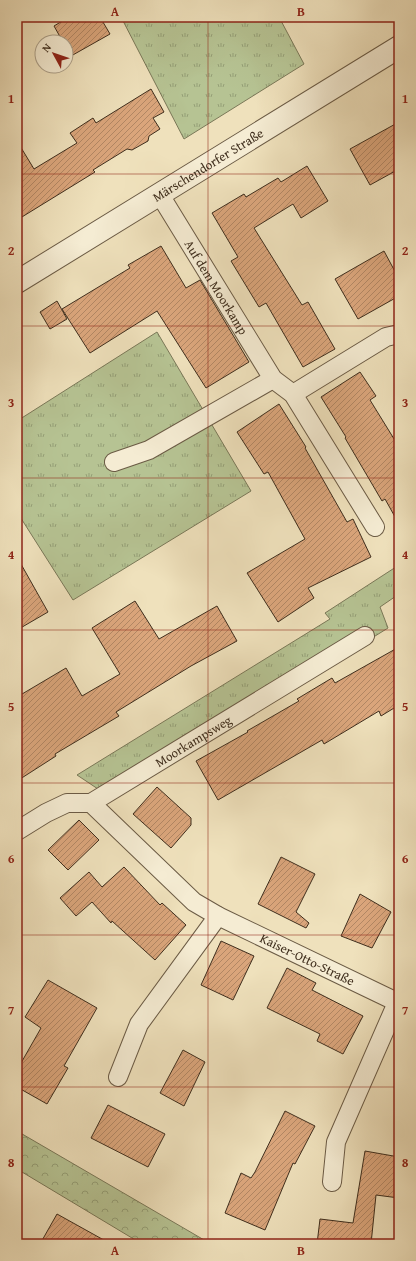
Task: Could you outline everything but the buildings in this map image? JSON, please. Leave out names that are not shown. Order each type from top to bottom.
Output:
[{"type":"street","name":"Märschendorfer Straße","points":[[17,282],[399,47]]},
{"type":"street","name":"Auf dem Moorkamp","points":[[160,195],[273,379],[293,394],[375,527]]},
{"type":"street","points":[[293,394],[386,337],[399,334]]},
{"type":"street","points":[[114,462],[149,450],[273,379]]},
{"type":"street","name":"Moorkampsweg","points":[[17,831],[67,804],[91,803],[365,636]]},
{"type":"street","name":"Kaiser-Otto-Straße","points":[[91,803],[194,902],[218,916],[398,1001],[336,1142],[332,1182]]},
{"type":"street","points":[[118,1077],[139,1024],[218,916]]},
{"type":"green space","points":[[121,17],[279,17],[304,64],[184,139]]},
{"type":"green space","points":[[157,332],[251,491],[73,600],[17,512],[17,421]]},
{"type":"green space","points":[[399,565],[399,594],[380,607],[388,628],[113,799],[77,775],[330,619],[325,613]]},
{"type":"green space","points":[[17,1131],[211,1244],[142,1244],[17,1169]]}]
